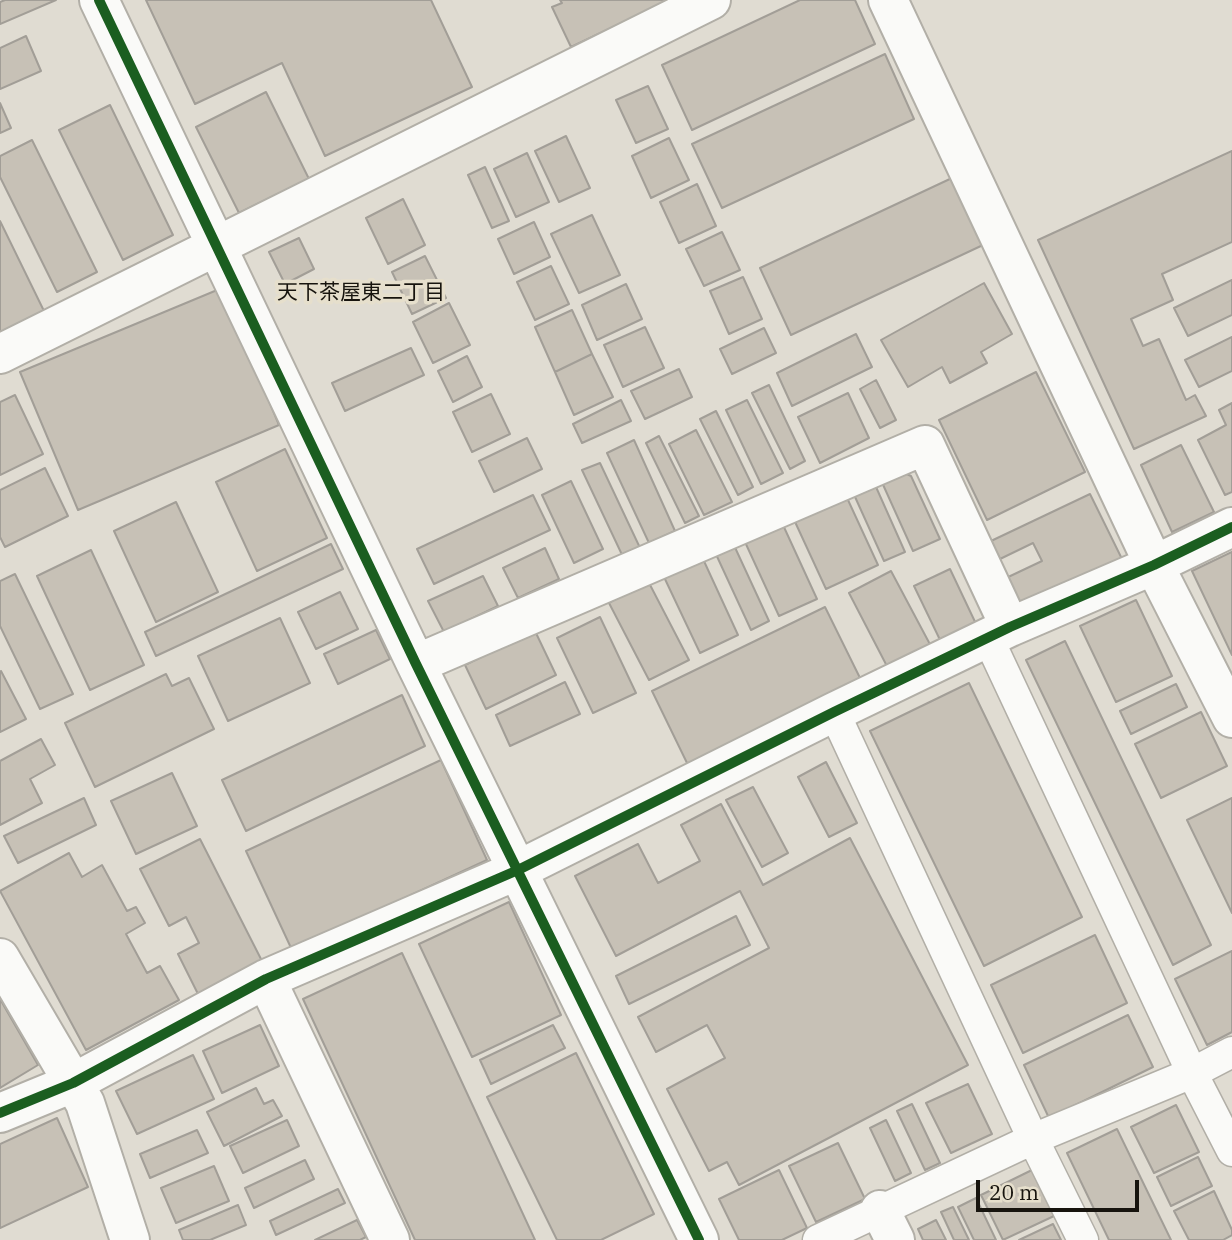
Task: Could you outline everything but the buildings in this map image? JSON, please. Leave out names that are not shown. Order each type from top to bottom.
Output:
[{"type":"street","points":[[99,0],[416,664],[699,1240]]},
{"type":"street","points":[[0,354],[711,0]]},
{"type":"street","points":[[888,0],[1154,565],[1232,718]]},
{"type":"street","points":[[416,664],[925,445],[999,633]]},
{"type":"street","points":[[0,1113],[73,1083],[266,979],[518,870],[834,712],[1232,527]]},
{"type":"street","points":[[0,958],[85,1103],[130,1240]]},
{"type":"street","points":[[266,979],[390,1240]]},
{"type":"lane","points":[[999,633],[1192,1073],[1232,1151]]},
{"type":"lane","points":[[834,712],[1033,1139],[1083,1240]]},
{"type":"lane","points":[[818,1240],[887,1225],[1033,1139],[1192,1073],[1232,1052]]},
{"type":"cycle path","points":[[99,0],[416,664],[699,1240]]},
{"type":"cycle path","points":[[0,1113],[73,1083],[266,979],[518,870],[1010,627],[1154,565],[1232,527]]},
{"type":"district","name":"天下茶屋東二丁目","points":[[361,293]]}]
